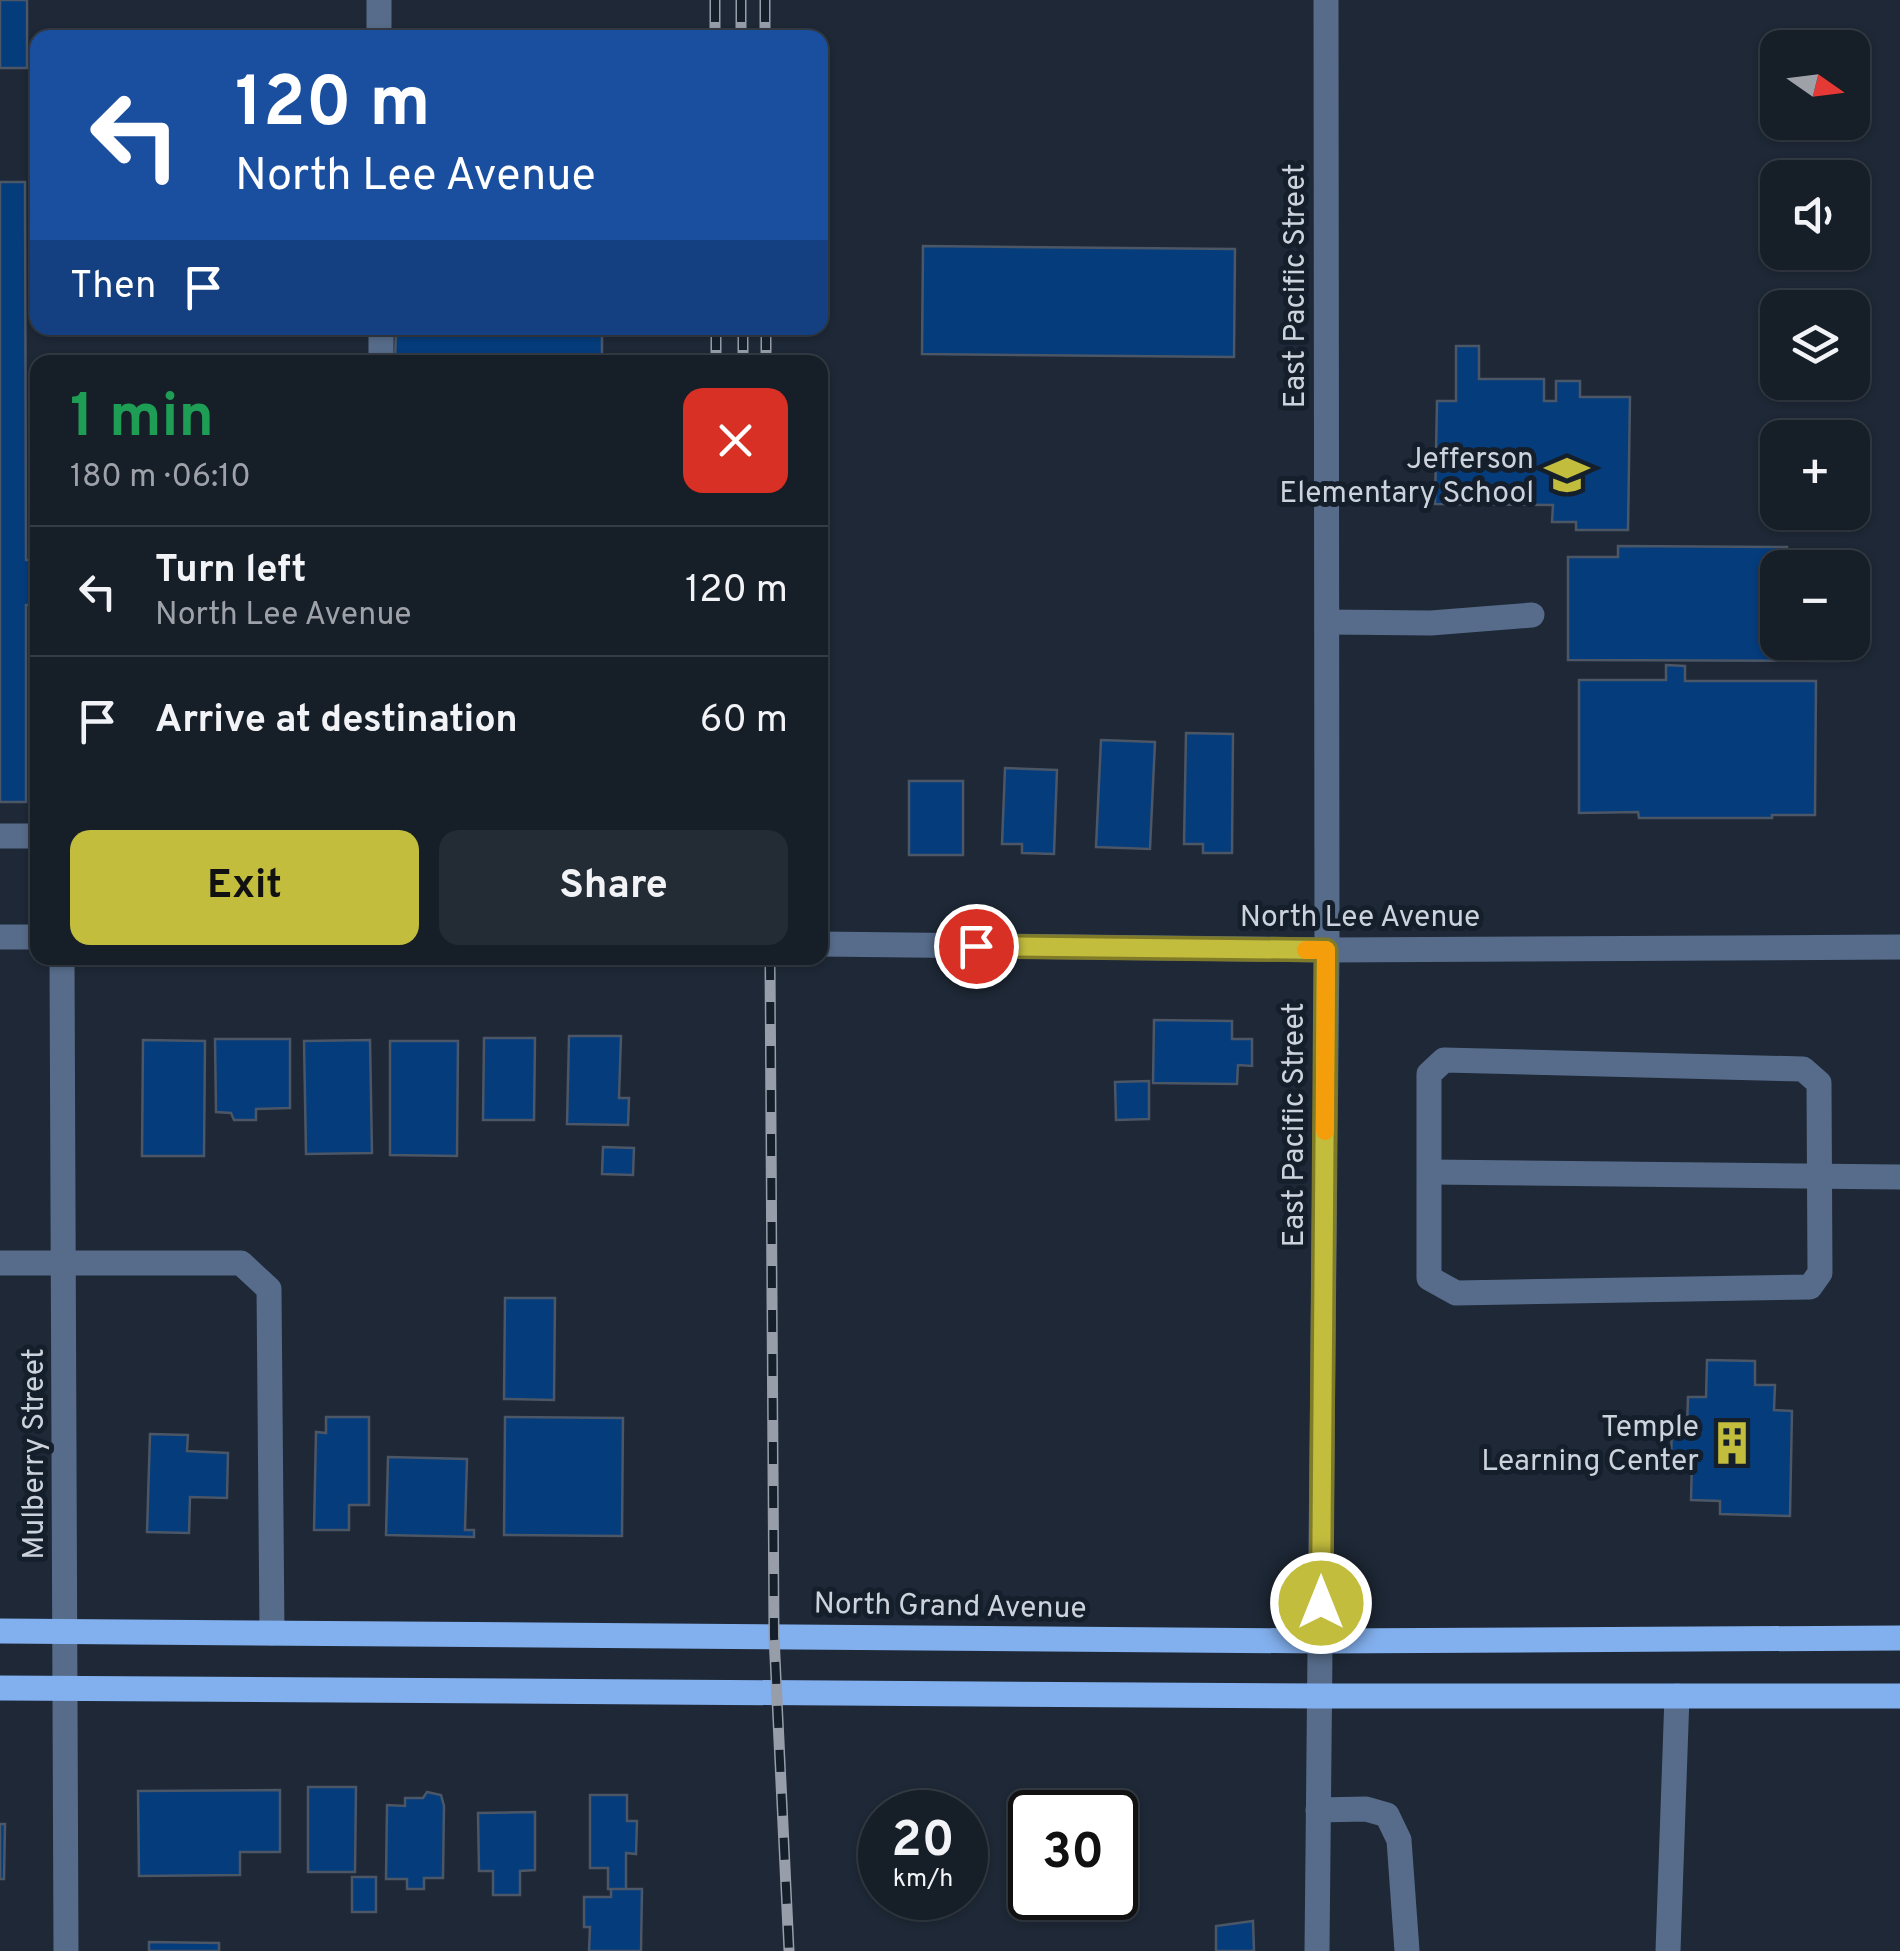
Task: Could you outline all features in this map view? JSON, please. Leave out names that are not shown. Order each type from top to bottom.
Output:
[{"type":"main road","name":"North Grand Avenue","points":[[0,1631],[1321,1641],[1900,1638]]},
{"type":"main road","points":[[0,1688],[1900,1696]]},
{"type":"street","points":[[379,0],[380,30]]},
{"type":"street","name":"East Pacific Street","points":[[1317,1951],[1326,950],[1326,0]]},
{"type":"street","points":[[1326,622],[1431,623],[1532,615]]},
{"type":"street","points":[[0,836],[30,836]]},
{"type":"street","points":[[0,937],[30,938]]},
{"type":"street","name":"North Lee Avenue","points":[[828,944],[1326,950],[1900,947]]},
{"type":"street","name":"Mulberry Street","points":[[62,965],[66,1951]]},
{"type":"street","points":[[1444,1060],[1803,1069],[1820,1083],[1820,1273],[1810,1287],[1456,1293],[1429,1278],[1430,1172],[1429,1074],[1444,1060]]},
{"type":"street","points":[[1430,1172],[1900,1177]]},
{"type":"street","points":[[0,1263],[242,1263],[269,1289],[272,1633]]},
{"type":"street","points":[[1668,1951],[1677,1696]]},
{"type":"street","points":[[1318,1810],[1387,1814],[1399,1840],[1407,1951]]},
{"type":"building","points":[[0,0],[27,0],[27,68],[0,68]]},
{"type":"building","points":[[0,182],[25,182],[26,560],[30,560],[30,605],[26,605],[26,802],[0,802]]},
{"type":"building","points":[[923,246],[1235,249],[1234,357],[922,354]]},
{"type":"building","points":[[396,335],[602,335],[602,355],[395,355]]},
{"type":"building","points":[[1456,346],[1479,346],[1479,379],[1544,379],[1544,401],[1556,401],[1556,381],[1580,381],[1580,397],[1630,397],[1628,530],[1576,530],[1576,522],[1552,522],[1553,505],[1435,504],[1437,401],[1456,401]]},
{"type":"building","points":[[1618,546],[1787,547],[1760,550],[1760,660],[1838,661],[1568,660],[1568,557],[1618,557]]},
{"type":"building","points":[[1666,665],[1685,666],[1685,681],[1816,681],[1815,815],[1639,818],[1638,812],[1579,813],[1579,680],[1666,680]]},
{"type":"building","points":[[1186,733],[1233,734],[1232,853],[1203,853],[1203,844],[1184,844]]},
{"type":"building","points":[[1101,740],[1155,742],[1150,849],[1096,847]]},
{"type":"building","points":[[1005,768],[1057,770],[1054,854],[1022,853],[1022,844],[1002,844]]},
{"type":"building","points":[[909,781],[963,781],[963,855],[909,855]]},
{"type":"building","points":[[1154,1020],[1232,1021],[1232,1039],[1252,1039],[1252,1066],[1238,1065],[1237,1084],[1153,1083]]},
{"type":"building","points":[[569,1036],[621,1036],[619,1098],[629,1098],[628,1125],[567,1124]]},
{"type":"building","points":[[484,1038],[535,1038],[534,1120],[483,1120]]},
{"type":"building","points":[[215,1039],[290,1039],[290,1108],[256,1109],[256,1120],[234,1120],[231,1113],[216,1112]]},
{"type":"building","points":[[143,1040],[205,1041],[204,1156],[142,1156]]},
{"type":"building","points":[[370,1040],[372,1153],[306,1154],[304,1041]]},
{"type":"building","points":[[390,1041],[458,1041],[457,1156],[390,1155]]},
{"type":"building","points":[[1149,1081],[1149,1119],[1116,1120],[1115,1082]]},
{"type":"building","points":[[603,1147],[634,1148],[633,1175],[602,1174]]},
{"type":"building","points":[[505,1298],[555,1298],[554,1400],[504,1399]]},
{"type":"building","name":"Temple Learning Center","points":[[1707,1360],[1755,1361],[1755,1385],[1775,1385],[1774,1410],[1792,1411],[1790,1516],[1720,1514],[1720,1501],[1691,1500],[1692,1458],[1671,1457],[1672,1429],[1687,1429],[1688,1397],[1706,1397]]},
{"type":"building","points":[[326,1417],[369,1417],[369,1505],[349,1505],[349,1530],[314,1530],[316,1432],[326,1433]]},
{"type":"building","points":[[505,1417],[623,1418],[622,1536],[504,1535]]},
{"type":"building","points":[[150,1434],[188,1435],[187,1451],[228,1453],[227,1498],[190,1497],[189,1533],[147,1532]]},
{"type":"building","points":[[388,1457],[467,1459],[465,1530],[474,1530],[474,1537],[386,1535]]},
{"type":"building","points":[[308,1787],[356,1787],[355,1872],[308,1872]]},
{"type":"building","points":[[280,1790],[280,1852],[240,1852],[240,1875],[139,1876],[138,1791]]},
{"type":"building","points":[[427,1792],[441,1795],[444,1806],[443,1878],[424,1878],[424,1889],[407,1889],[407,1879],[386,1879],[387,1805],[405,1806],[405,1798],[423,1798]]},
{"type":"building","points":[[590,1795],[627,1795],[627,1821],[637,1821],[636,1854],[626,1853],[626,1890],[608,1889],[608,1868],[590,1868]]},
{"type":"building","points":[[535,1812],[535,1870],[520,1871],[520,1895],[493,1895],[493,1871],[479,1871],[478,1813]]},
{"type":"building","points":[[0,1824],[5,1824],[4,1879],[0,1879]]},
{"type":"building","points":[[352,1877],[376,1877],[376,1912],[352,1912]]},
{"type":"building","points":[[611,1889],[642,1889],[641,1951],[589,1951],[590,1927],[584,1927],[584,1897],[611,1897]]},
{"type":"building","points":[[1253,1921],[1254,1951],[1216,1951],[1216,1926]]},
{"type":"building","points":[[149,1942],[219,1943],[219,1951],[149,1951]]},
{"type":"railway","points":[[715,0],[715,30]]},
{"type":"railway","points":[[741,0],[741,30]]},
{"type":"railway","points":[[765,0],[765,30]]},
{"type":"railway","points":[[716,335],[716,355]]},
{"type":"railway","points":[[743,335],[743,355]]},
{"type":"railway","points":[[766,335],[766,355]]},
{"type":"railway","points":[[770,965],[774,1636],[789,1951]]},
{"type":"slow traffic","points":[[1306,950],[1326,950],[1325,1131]]},
{"type":"place","name":"Jefferson Elementary School","points":[[1567,475]]},
{"type":"place","name":"Temple Learning Center","points":[[1732,1443]]},
{"type":"route","points":[[976,946],[1326,950],[1321,1603]]}]
